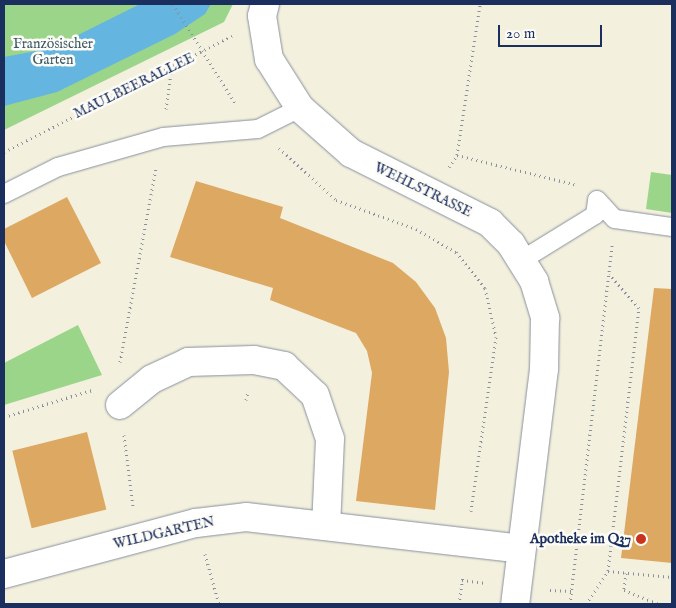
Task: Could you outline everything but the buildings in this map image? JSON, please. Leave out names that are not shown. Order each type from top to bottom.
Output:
[{"type":"street","name":"WEHLSTRASSE","points":[[263,10],[269,59],[300,108],[351,153],[490,224],[522,260],[540,297],[546,342],[515,604]]},
{"type":"street","points":[[118,394],[188,362],[254,360],[284,366],[315,395],[330,438],[326,526]]},
{"type":"street","name":"WILDGARTEN","points":[[4,574],[196,523],[246,517],[522,549]]},
{"type":"lane","points":[[4,194],[58,167],[163,137],[258,129],[300,108]]},
{"type":"lane","points":[[597,200],[615,219],[672,227]]},
{"type":"lane","points":[[522,260],[595,214],[597,200]]},
{"type":"path","points":[[173,4],[195,46]]},
{"type":"path","points":[[432,194],[457,155],[480,4]]},
{"type":"path","name":"MAULBEERALLEE","points":[[4,152],[172,65],[227,39],[263,10]]},
{"type":"path","points":[[138,539],[118,394],[163,137],[172,65]]},
{"type":"path","points":[[457,155],[572,181],[597,200]]},
{"type":"path","points":[[570,604],[615,219]]},
{"type":"path","points":[[456,252],[486,288],[496,337],[459,604]]},
{"type":"path","points":[[586,604],[608,571],[639,308],[608,274]]},
{"type":"path","points":[[4,417],[118,394]]},
{"type":"path","points":[[196,523],[219,604]]},
{"type":"path","points":[[608,571],[672,577]]},
{"type":"path","points":[[626,573],[624,590],[659,604]]},
{"type":"green space","name":"Französischer Garten","points":[[4,4],[233,4],[224,22],[4,130]]},
{"type":"green space","points":[[651,172],[672,175],[672,213],[646,209]]},
{"type":"green space","points":[[78,325],[102,375],[4,405],[4,363]]},
{"type":"water","points":[[140,4],[211,4],[205,14],[175,34],[57,92],[4,106],[4,57],[52,48]]},
{"type":"place","name":"Apotheke im Q37","points":[[641,539]]}]
